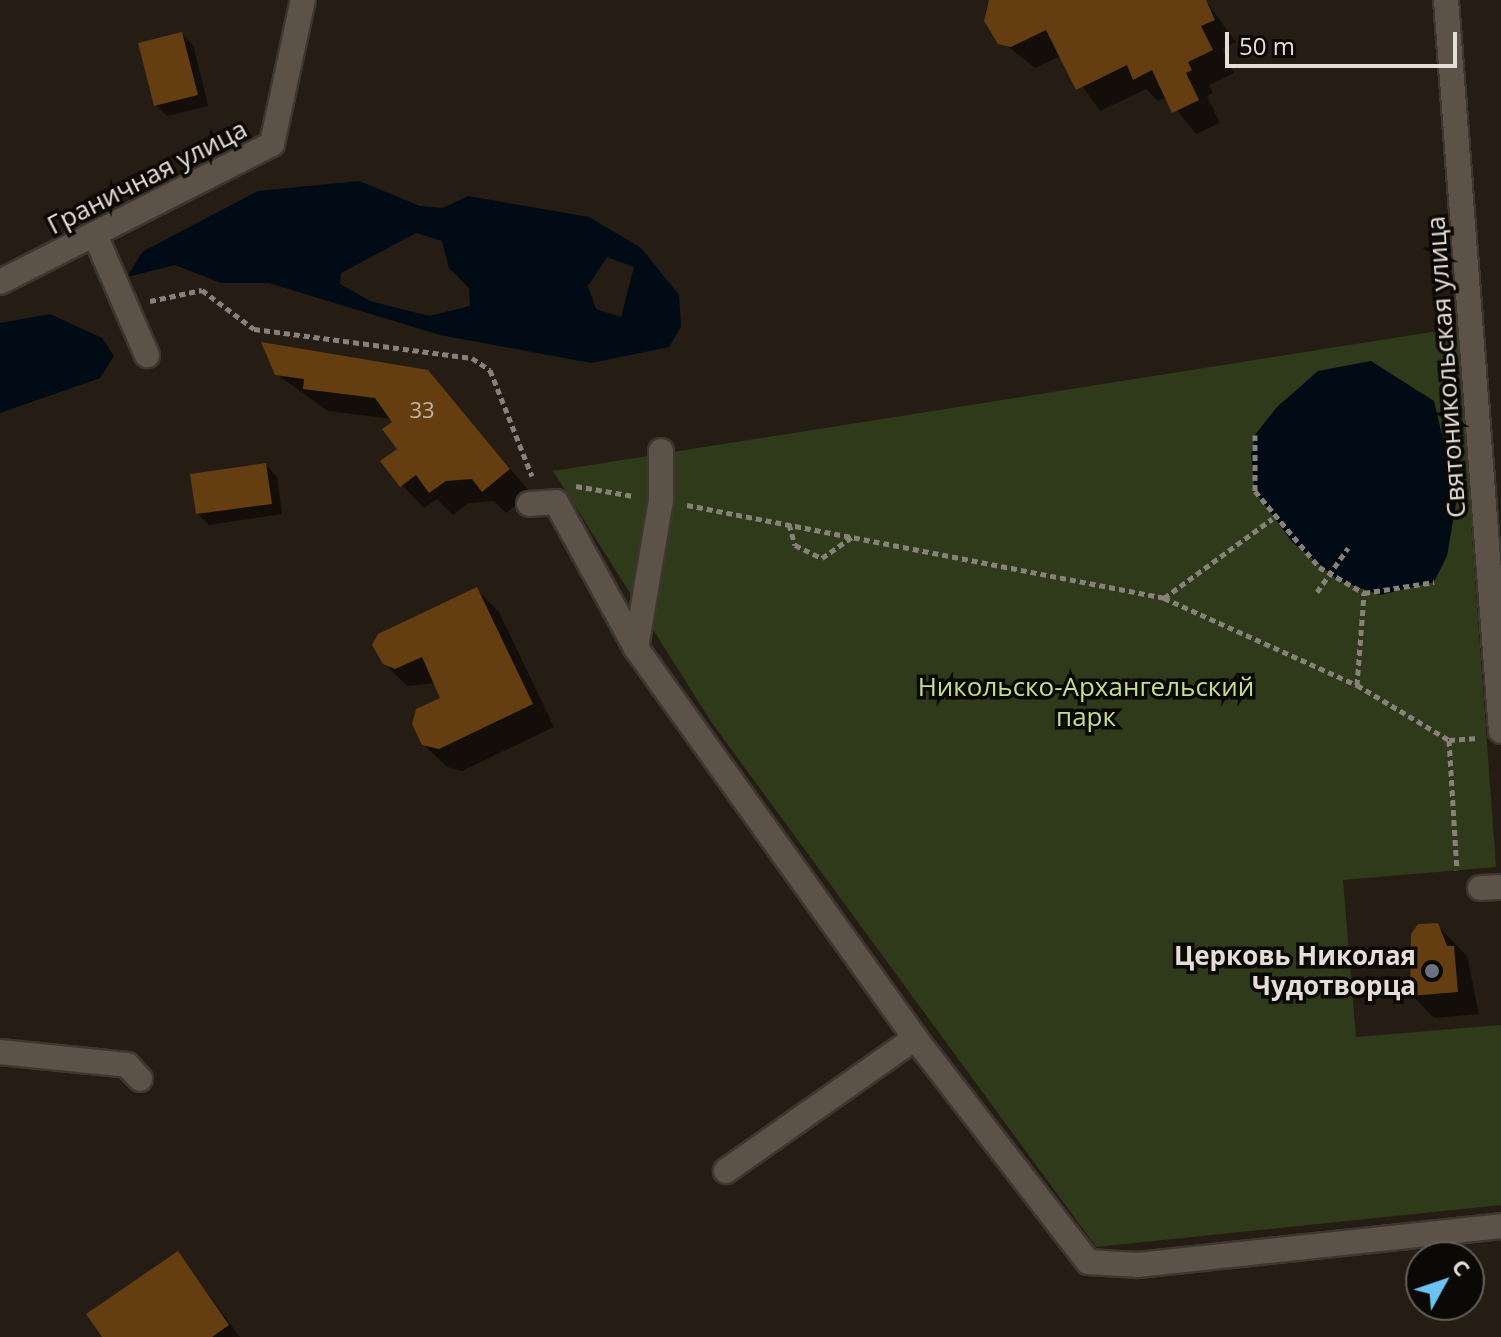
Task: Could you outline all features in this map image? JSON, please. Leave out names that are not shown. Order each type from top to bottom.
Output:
[{"type":"street","name":"Граничная улица","points":[[0,282],[272,144],[303,0]]},
{"type":"street","name":"Святоникольская улица","points":[[1446,0],[1494,734]]},
{"type":"street","points":[[95,235],[147,355]]},
{"type":"street","points":[[636,648],[661,500],[661,451]]},
{"type":"street","points":[[529,504],[556,502],[636,648],[915,1038],[1088,1262],[1138,1265],[1501,1226]]},
{"type":"street","points":[[726,1171],[915,1038]]},
{"type":"street","points":[[0,1052],[127,1065],[140,1079]]},
{"type":"path","points":[[125,306],[202,290],[254,329],[472,358],[490,370],[533,478],[545,481]]},
{"type":"path","points":[[1255,435],[1255,491],[1272,519],[1330,575],[1364,593],[1434,582]]},
{"type":"path","points":[[558,483],[854,536],[1164,598],[1357,685],[1449,740],[1494,734]]},
{"type":"path","points":[[1164,598],[1272,519]]},
{"type":"path","points":[[789,524],[795,545],[822,558],[854,536]]},
{"type":"path","points":[[1317,592],[1348,548]]},
{"type":"path","points":[[1357,685],[1364,593]]},
{"type":"path","points":[[1449,740],[1457,870]]},
{"type":"green space","name":"Никольско-Архангельский парк","points":[[1457,328],[1496,867],[1343,880],[1356,1037],[1501,1025],[1501,1205],[1096,1247],[712,723],[553,471]]},
{"type":"shaded area","points":[[359,181],[420,206],[443,208],[468,196],[589,217],[641,248],[679,295],[681,327],[669,347],[591,363],[440,335],[269,283],[221,283],[175,265],[127,277],[142,252],[258,191]],"holes":[[[416,233],[442,241],[449,268],[469,288],[470,306],[429,316],[370,301],[340,284],[341,273]],[[607,257],[634,267],[621,317],[596,309],[588,286]]]},
{"type":"shaded area","points":[[50,314],[102,338],[114,356],[100,378],[0,413],[0,323]]},
{"type":"shaded area","points":[[1371,361],[1434,401],[1457,498],[1447,556],[1434,582],[1380,595],[1338,580],[1292,542],[1255,491],[1251,455],[1255,435],[1277,407],[1318,371]]},
{"type":"building","points":[[989,0],[1206,0],[1215,20],[1201,26],[1213,50],[1188,62],[1192,70],[1186,73],[1199,100],[1172,113],[1152,70],[1133,80],[1127,65],[1076,90],[1046,30],[1011,47],[998,44],[984,21]]},
{"type":"building","points":[[182,32],[198,95],[154,106],[138,43]]},
{"type":"building","points":[[261,342],[428,370],[510,469],[482,492],[472,479],[446,481],[429,493],[416,475],[400,487],[380,461],[397,449],[382,429],[392,422],[375,398],[303,389],[304,379],[275,375]]},
{"type":"building","points":[[266,463],[272,504],[196,514],[190,474]]},
{"type":"building","points":[[477,587],[533,704],[439,749],[422,745],[412,724],[416,709],[440,698],[422,657],[395,669],[383,664],[372,645],[378,634]]},
{"type":"building","name":"Церковь Николая Чудотворца","points":[[1438,923],[1447,946],[1454,946],[1458,992],[1410,996],[1411,934],[1418,924]]},
{"type":"building","points":[[178,1251],[229,1325],[212,1337],[102,1337],[86,1314]]},
{"type":"place","name":"Церковь Николая Чудотворца","points":[[1432,971]]}]
